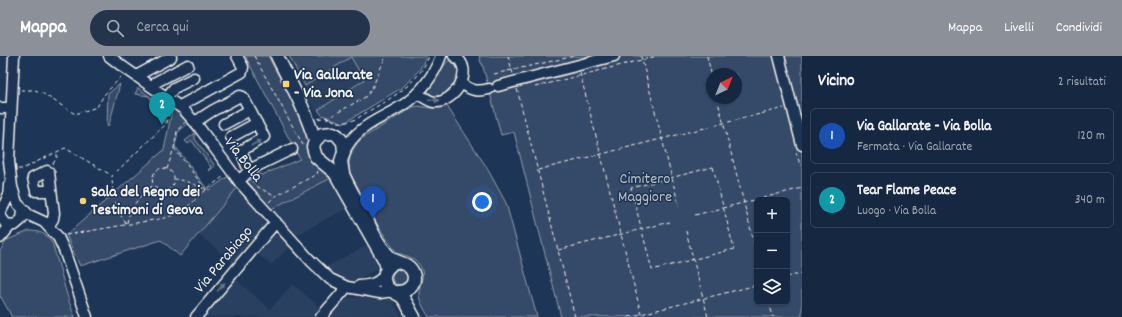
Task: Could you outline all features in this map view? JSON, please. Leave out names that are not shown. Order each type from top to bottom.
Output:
[{"type":"main road","points":[[277,56],[310,125],[310,144],[314,152],[320,161],[325,163],[336,173],[373,242],[385,261],[384,280],[386,285],[404,299],[414,317]]},
{"type":"main road","points":[[296,94],[321,119],[331,133],[341,138],[343,142],[342,169],[378,242],[391,258],[408,266],[413,272],[414,280],[411,287],[404,292],[395,292]]},
{"type":"main road","points":[[310,144],[322,134],[331,133]]},
{"type":"main road","points":[[325,163],[334,162],[343,154]]},
{"type":"main road","points":[[385,272],[392,264],[400,263]]},
{"type":"main road","points":[[411,287],[414,308],[419,317]]},
{"type":"street","points":[[14,56],[9,153],[13,173],[14,196],[20,206],[23,216],[21,221]]},
{"type":"street","name":"Via Bolla","points":[[109,56],[167,97],[245,175],[276,222],[322,272],[334,282],[347,287],[380,292],[395,292]]},
{"type":"street","points":[[176,106],[242,72],[243,67],[237,56]]},
{"type":"street","points":[[343,154],[352,138],[369,125],[402,105],[417,93],[430,78],[441,56]]},
{"type":"street","points":[[417,93],[430,101],[438,102],[450,96],[464,77],[464,68],[461,61],[454,56]]},
{"type":"street","points":[[461,82],[473,91],[489,89],[514,76],[578,66],[614,56]]},
{"type":"street","points":[[780,56],[792,106],[799,148]]},
{"type":"street","points":[[140,74],[171,57]]},
{"type":"street","points":[[152,86],[156,82],[188,65]]},
{"type":"street","points":[[167,97],[174,88],[194,78]]},
{"type":"street","points":[[191,121],[241,96],[243,97],[264,138],[241,152],[245,175],[292,149]]},
{"type":"street","points":[[0,108],[11,108]]},
{"type":"street","points":[[224,124],[250,110]]},
{"type":"street","points":[[231,137],[257,123]]},
{"type":"street","points":[[331,133],[349,133],[369,125]]},
{"type":"street","points":[[48,226],[53,219],[54,212],[51,191],[48,172],[32,179],[36,191],[51,191]]},
{"type":"street","points":[[5,204],[13,173]]},
{"type":"street","points":[[48,226],[36,222],[21,221],[17,224],[11,225],[5,223],[0,217],[1,208],[10,201],[20,206],[48,226],[54,232],[62,243],[87,317]]},
{"type":"street","name":"Via Parabiago","points":[[196,317],[276,222]]},
{"type":"street","points":[[0,238],[11,225]]},
{"type":"street","points":[[321,317],[347,287],[372,284],[380,280],[385,272]]},
{"type":"path","points":[[254,56],[302,144],[310,144]]},
{"type":"path","points":[[321,119],[329,118],[367,96],[386,56]]},
{"type":"path","points":[[321,119],[326,117],[337,122],[347,122],[356,119],[396,96],[415,79],[422,70],[429,56]]},
{"type":"path","points":[[508,56],[575,317]]},
{"type":"path","points":[[641,56],[679,206]]},
{"type":"path","points":[[494,74],[514,76],[578,66],[642,60],[656,56]]},
{"type":"path","points":[[707,56],[710,68]]},
{"type":"path","points":[[535,87],[578,66]]},
{"type":"path","points":[[578,66],[642,317]]},
{"type":"path","points":[[20,90],[35,90],[42,93],[75,114],[97,107],[104,95],[122,76]]},
{"type":"path","points":[[719,104],[754,242]]},
{"type":"path","points":[[112,176],[167,123],[176,106]]},
{"type":"path","points":[[538,170],[792,106]]},
{"type":"path","points":[[167,169],[174,148],[177,131],[191,121]]},
{"type":"path","points":[[13,173],[66,148],[112,176]]},
{"type":"path","points":[[174,148],[206,190]]},
{"type":"path","points":[[799,148],[800,164]]},
{"type":"path","points":[[48,172],[58,157],[57,152]]},
{"type":"path","points":[[713,167],[724,208],[734,249],[652,270],[631,188],[713,167]]},
{"type":"path","points":[[163,168],[171,171],[175,179],[172,188],[164,191],[160,191],[153,185],[152,180],[155,172],[163,168]]},
{"type":"path","points":[[66,235],[165,218],[176,214],[183,211],[226,174]]},
{"type":"path","points":[[266,205],[274,197],[317,174]]},
{"type":"path","points":[[245,175],[258,187],[274,197]]},
{"type":"path","points":[[112,176],[114,201],[127,224]]},
{"type":"path","points":[[175,179],[184,180],[206,190]]},
{"type":"path","points":[[295,181],[297,185]]},
{"type":"path","points":[[127,224],[134,204],[140,196],[153,185]]},
{"type":"path","points":[[695,215],[802,188]]},
{"type":"path","points":[[558,250],[670,222]]},
{"type":"path","points":[[686,231],[708,317]]},
{"type":"path","points":[[790,276],[802,273]]},
{"type":"path","points":[[629,317],[754,286]]},
{"type":"path","points":[[770,305],[773,317]]},
{"type":"shaded area","points":[[351,56],[365,80],[315,111],[302,88]]},
{"type":"shaded area","points":[[331,178],[347,208],[295,236],[271,209]]},
{"type":"shaded area","points":[[238,187],[291,246],[271,265],[253,250],[238,267],[198,234]]},
{"type":"shaded area","points":[[368,245],[379,267],[354,282],[347,282],[337,277],[326,267]]},
{"type":"shaded area","points":[[232,276],[270,309],[293,284],[321,308],[314,317],[197,317]]},
{"type":"shaded area","points":[[346,297],[392,300],[402,317],[328,317]]},
{"type":"green space","points":[[245,56],[268,56],[308,131],[308,149],[331,178],[271,209],[247,181],[252,179],[253,171],[262,175],[300,159]]},
{"type":"green space","points":[[289,56],[426,56],[420,69],[403,87],[344,123],[322,115],[318,110],[364,80],[351,57],[305,86]]},
{"type":"green space","name":"Cimitero Maggiore","points":[[479,56],[802,56],[802,317],[561,317],[514,132],[501,135]]},
{"type":"green space","points":[[448,61],[455,63],[458,67],[456,81],[452,88],[446,93],[439,96],[432,96],[428,91]]},
{"type":"green space","points":[[120,84],[109,125],[107,126],[108,94]]},
{"type":"green space","points":[[138,88],[166,108],[165,123],[149,96],[135,94]]},
{"type":"green space","points":[[173,106],[190,122],[178,132],[175,146],[207,189],[209,190],[230,175],[238,187],[180,256],[161,240],[80,266],[66,235],[164,150]]},
{"type":"green space","points":[[419,106],[437,108],[447,106],[487,168],[506,203],[537,317],[429,317],[419,295],[422,277],[421,268],[415,260],[395,250],[388,241],[350,173],[349,168],[351,154],[361,139],[413,107]]},
{"type":"green space","points":[[195,133],[195,139],[215,166],[209,171],[208,170],[211,167],[192,141],[188,144],[185,141]]},
{"type":"green space","points":[[29,231],[42,233],[51,241],[67,296],[75,317],[12,317],[1,297],[0,298],[0,251],[7,240]]},
{"type":"green space","points":[[400,269],[407,274],[408,277],[403,284],[400,285],[393,280],[392,277],[397,270]]},
{"type":"place","name":"Via Gallarate - Via Jona","points":[[286,84]]},
{"type":"place","name":"Tear Flame Peace","points":[[162,125]]},
{"type":"place","name":"Sala del Regno dei Testimoni di Geova","points":[[83,201]]},
{"type":"place","name":"Via Gallarate - Via Bolla","points":[[373,219]]}]
